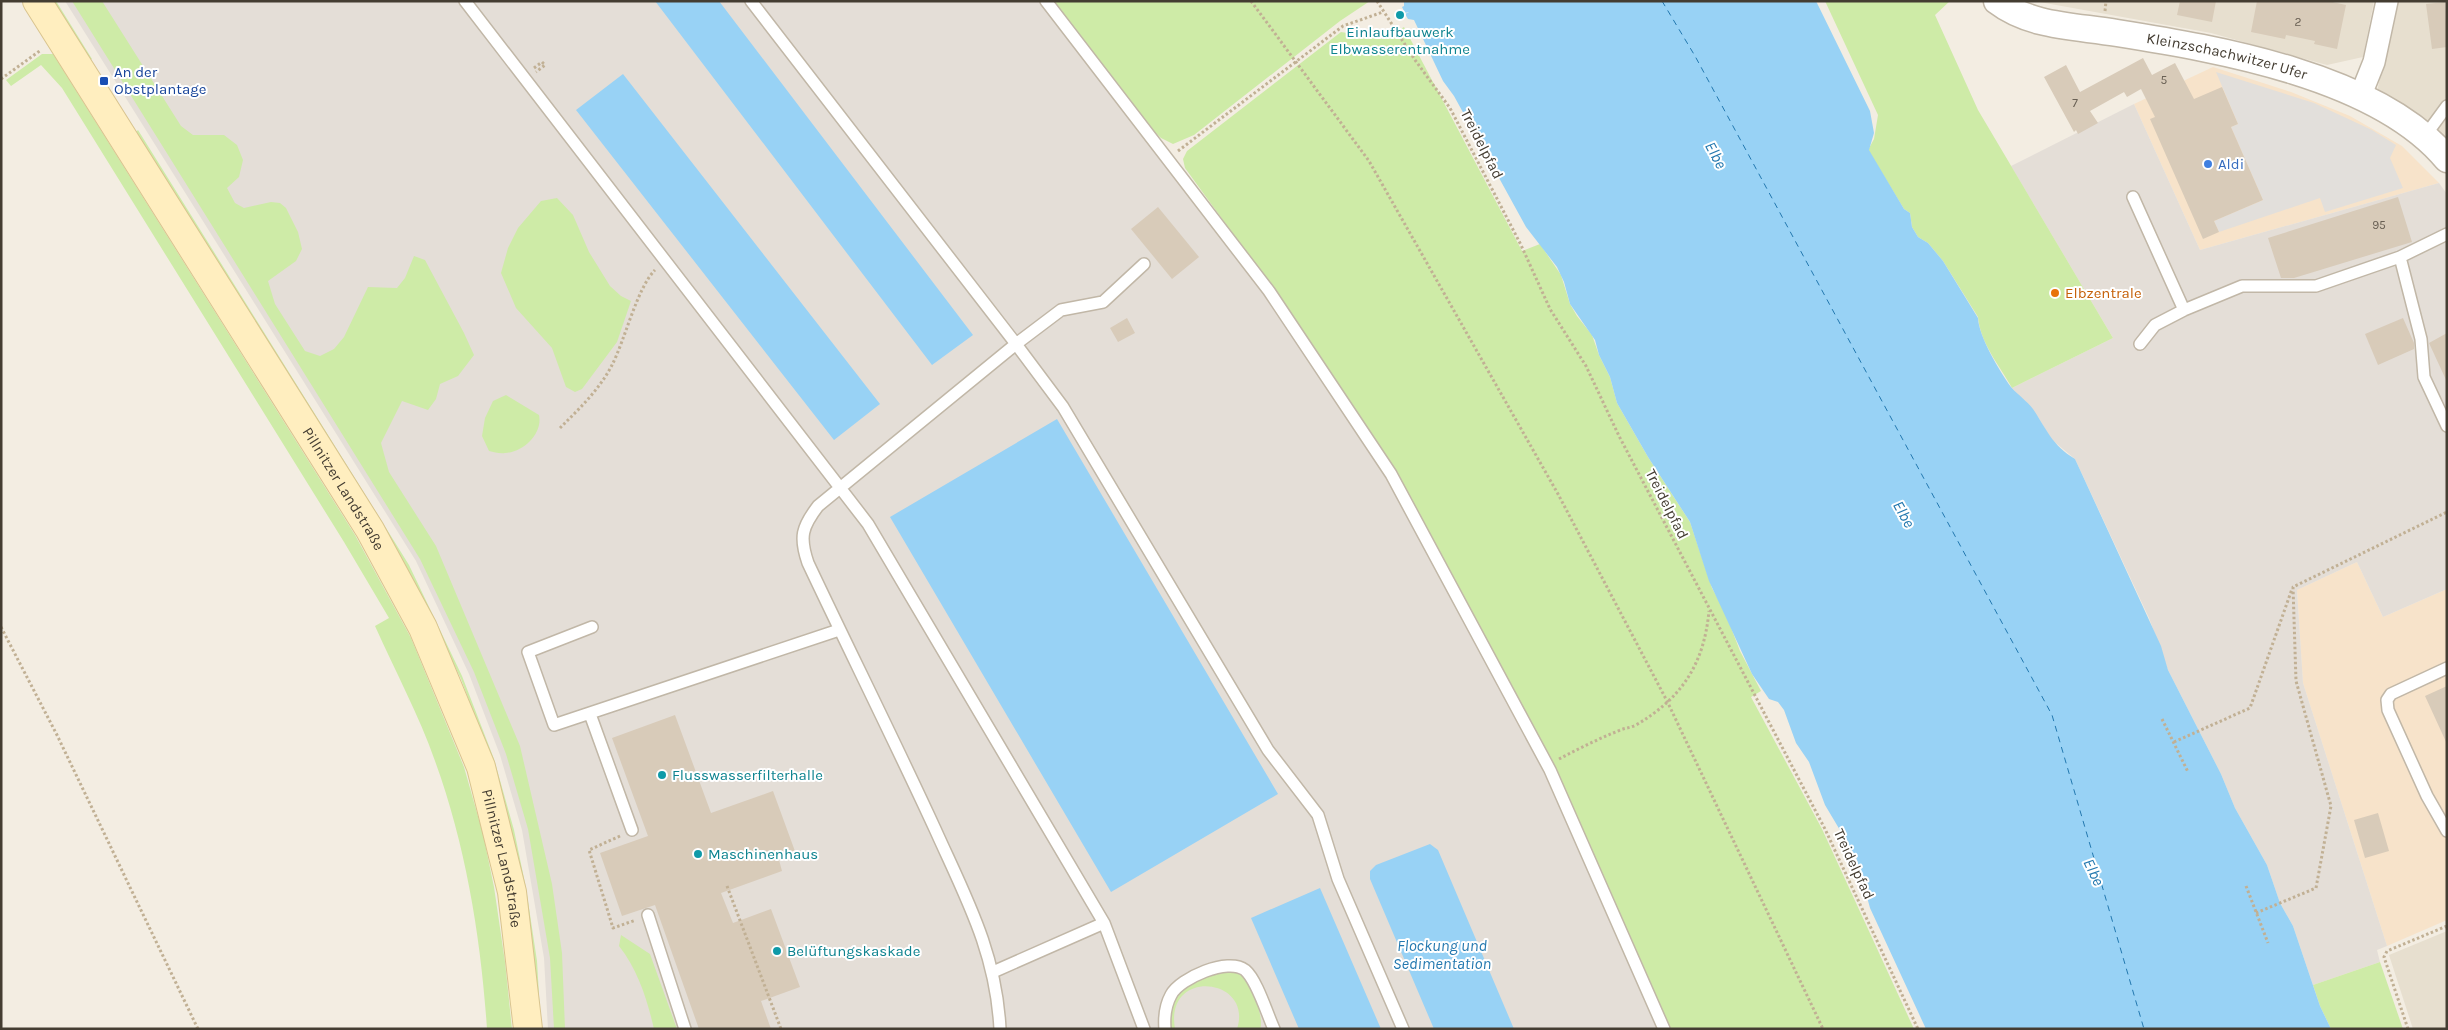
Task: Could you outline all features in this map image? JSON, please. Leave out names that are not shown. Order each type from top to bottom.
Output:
[{"type":"main road","name":"Pillnitzer Landstraße","points":[[37,1],[370,530],[423,628],[481,766],[512,892],[528,1029]]},
{"type":"street","name":"Kleinzschachwitzer Ufer","points":[[1997,1],[2017,14],[2044,22],[2185,44],[2264,62],[2312,77],[2360,97],[2398,118],[2437,149]]},
{"type":"street","points":[[2360,97],[2374,62],[2387,1]]},
{"type":"lane","points":[[465,1],[868,524],[1104,923],[1144,1029]]},
{"type":"lane","points":[[751,1],[1063,407],[1268,750],[1318,815],[1338,879],[1403,1029]]},
{"type":"lane","points":[[1046,1],[1269,291],[1391,474],[1547,764],[1664,1029]]},
{"type":"lane","points":[[2437,149],[2447,106]]},
{"type":"lane","points":[[2133,197],[2184,310]]},
{"type":"lane","points":[[2140,344],[2155,325],[2184,310],[2242,286],[2316,286],[2400,257],[2447,234]]},
{"type":"lane","points":[[2400,257],[2421,339],[2424,377],[2447,426]]},
{"type":"lane","points":[[1000,1029],[993,972],[983,935],[908,771],[839,630],[808,562],[802,542],[807,521],[818,506],[1016,344],[1061,310],[1103,302],[1144,264]]},
{"type":"lane","points":[[592,627],[528,652],[554,725],[839,630]]},
{"type":"lane","points":[[2447,668],[2391,694],[2387,700],[2388,710],[2423,787],[2447,831]]},
{"type":"lane","points":[[590,714],[632,830]]},
{"type":"lane","points":[[648,916],[685,1029]]},
{"type":"lane","points":[[993,972],[1104,923]]},
{"type":"lane","points":[[1166,1029],[1164,1015],[1171,994],[1184,982],[1219,966],[1232,964],[1245,970],[1252,978],[1274,1029]]},
{"type":"path","points":[[1251,1],[1369,161],[1558,494],[1667,701],[1823,1029]]},
{"type":"path","name":"Treidelpfad","points":[[1378,1],[1383,12],[1450,108],[1521,245],[1550,309],[1586,366],[1619,436],[1709,611],[1825,829],[1918,1029]]},
{"type":"path","points":[[1168,158],[1343,26],[1383,12]]},
{"type":"path","points":[[1,79],[60,37]]},
{"type":"path","points":[[560,428],[590,398],[612,367],[643,288],[651,273],[665,260]]},
{"type":"path","points":[[2174,742],[2250,708],[2293,587],[2447,512]]},
{"type":"path","points":[[2256,913],[2316,888],[2331,806],[2296,681],[2293,587]]},
{"type":"path","points":[[1547,764],[1619,730],[1634,726],[1685,685],[1697,662],[1707,630],[1709,611]]},
{"type":"path","points":[[1,627],[58,735],[198,1029]]},
{"type":"path","points":[[2162,719],[2188,772]]},
{"type":"path","points":[[632,830],[589,850],[613,928],[648,916]]},
{"type":"path","points":[[728,886],[781,1029]]},
{"type":"path","points":[[2246,886],[2268,943]]},
{"type":"path","points":[[2408,1029],[2384,957],[2387,951],[2447,926]]},
{"type":"shaded area","points":[[65,1],[1041,1],[1261,289],[1385,476],[1543,770],[1657,1029],[548,1029],[544,958],[522,830],[500,755],[469,674],[416,561]]},
{"type":"shaded area","points":[[2034,1],[2374,1],[2363,57],[2327,65],[2211,33]]},
{"type":"shaded area","points":[[2396,1],[2447,1],[2447,142],[2377,92]]},
{"type":"shaded area","points":[[2213,67],[2291,92],[2350,116],[2402,146],[2439,183],[2200,250],[2134,104]]},
{"type":"shaded area","points":[[2216,72],[2314,103],[2372,130],[2396,145],[2390,158],[2403,188],[2325,212],[2320,198],[2219,232],[2214,221],[2263,200],[2231,127],[2238,124]]},
{"type":"shaded area","points":[[2134,104],[2200,250],[2439,183],[2447,194],[2447,589],[2383,617],[2357,562],[2297,590],[2303,683],[2387,946],[2377,950],[2380,962],[2313,985],[2293,926],[2280,903],[2267,865],[2235,808],[2221,774],[2168,670],[2149,618],[2075,459],[2051,439],[2038,417],[2012,388],[2113,338],[2011,166]]},
{"type":"shaded area","points":[[2357,562],[2383,617],[2447,589],[2447,920],[2387,946],[2303,683],[2297,590]]},
{"type":"shaded area","points":[[2447,931],[2447,1029],[2413,1029],[2389,955]]},
{"type":"green space","points":[[53,1],[56,1],[92,59],[90,60]]},
{"type":"green space","points":[[72,1],[102,1],[181,126],[193,135],[224,135],[237,145],[243,160],[239,177],[227,188],[235,203],[244,208],[271,202],[280,203],[286,208],[298,232],[302,249],[296,261],[268,281],[275,304],[305,351],[320,356],[334,349],[344,337],[368,287],[397,288],[405,278],[414,256],[425,260],[464,333],[474,355],[458,376],[440,384],[436,399],[428,410],[402,401],[381,443],[389,472],[436,546],[520,746],[552,884],[562,953],[565,1029],[554,1029],[550,958],[528,829],[506,754],[474,672],[420,559]]},
{"type":"green space","points":[[1053,1],[1370,1],[1340,21],[1194,135],[1173,144],[1161,138],[1150,128]]},
{"type":"green space","points":[[1825,1],[1950,1],[1935,15],[1978,110],[2113,338],[2012,388],[1986,345],[1978,317],[1943,261],[1928,243],[1918,237],[1912,227],[1910,213],[1904,209],[1868,150],[1874,139],[1878,115]]},
{"type":"green space","points":[[1404,27],[1522,251],[1540,244],[1561,275],[1570,304],[1592,335],[1610,377],[1617,403],[1648,457],[1690,522],[1712,588],[1725,612],[1740,651],[1761,691],[1751,697],[1822,829],[1914,1029],[1668,1029],[1624,928],[1396,472],[1273,289],[1185,168],[1183,159],[1187,151],[1341,32],[1383,39]]},
{"type":"green space","points":[[42,54],[53,54],[355,535],[411,638],[464,767],[483,834],[494,887],[512,1029],[487,1029],[481,961],[463,859],[446,793],[429,744],[375,626],[389,618],[344,542],[62,88],[41,65],[11,86],[6,80]]},
{"type":"green space","points":[[138,130],[409,565],[462,676],[494,759],[514,830],[526,888],[537,961],[541,1029],[538,1029],[534,962],[524,890],[492,762],[461,679],[407,568],[136,132]]},
{"type":"green space","points":[[557,198],[573,215],[589,252],[610,286],[621,296],[631,301],[617,342],[582,389],[575,392],[566,387],[552,348],[516,308],[501,273],[508,248],[518,228],[541,201]]},
{"type":"green space","points":[[506,395],[539,415],[539,422],[535,435],[525,445],[512,452],[497,453],[489,451],[482,436],[485,418],[493,401]]},
{"type":"green space","points":[[621,935],[650,954],[677,1029],[654,1029],[641,985],[632,965],[619,946]]},
{"type":"green space","points":[[2380,962],[2403,1029],[2331,1029],[2313,985]]},
{"type":"green space","points":[[1231,970],[1242,974],[1249,984],[1261,1017],[1260,1029],[1237,1029],[1239,1012],[1233,998],[1222,990],[1208,986],[1194,988],[1182,996],[1175,1009],[1175,1029],[1170,1029],[1169,1011],[1178,993],[1194,981],[1214,973]]},
{"type":"water","points":[[655,1],[719,1],[973,335],[932,365]]},
{"type":"water","name":"Elbe","points":[[1404,1],[1816,1],[1870,111],[1874,133],[1869,150],[1904,209],[1910,213],[1912,227],[1918,237],[1928,243],[1943,261],[1978,318],[1986,344],[2011,387],[2033,409],[2055,443],[2075,459],[2161,646],[2168,670],[2221,774],[2235,808],[2267,865],[2280,903],[2293,926],[2320,1006],[2331,1029],[1926,1029],[1870,908],[1856,857],[1825,805],[1809,762],[1796,743],[1784,710],[1778,702],[1769,699],[1752,674],[1709,581],[1690,522],[1648,457],[1617,403],[1610,377],[1599,355],[1595,340],[1570,304],[1564,282],[1557,267],[1526,227],[1454,96],[1443,81],[1414,20],[1408,19],[1405,14],[1409,12],[1405,13],[1402,7],[1404,6]]},
{"type":"water","points":[[623,74],[880,404],[834,440],[576,110]]},
{"type":"water","points":[[1057,419],[1278,794],[1111,892],[890,517]]},
{"type":"water","name":"Flockung und Sedimentation","points":[[1430,844],[1438,850],[1514,1029],[1434,1029],[1370,879],[1370,871],[1376,865]]},
{"type":"water","name":"Flockung und Sedimentation","points":[[1320,888],[1381,1029],[1299,1029],[1251,918]]},
{"type":"building","points":[[2180,1],[2216,1],[2212,22],[2177,15]]},
{"type":"building","points":[[2257,1],[2328,1],[2346,5],[2337,49],[2314,44],[2315,41],[2286,35],[2285,39],[2251,32]]},
{"type":"building","points":[[2445,2],[2447,47],[2432,49],[2426,4]]},
{"type":"building","name":"Aldi","points":[[2143,58],[2152,75],[2175,63],[2194,99],[2222,87],[2238,124],[2231,127],[2263,200],[2214,221],[2219,232],[2203,239],[2150,119],[2155,117],[2141,89],[2127,97],[2124,92],[2090,111],[2098,123],[2078,134],[2076,130],[2074,132],[2044,77],[2066,65],[2080,92]]},
{"type":"building","points":[[2398,197],[2412,242],[2294,278],[2281,278],[2268,238]]},
{"type":"building","points":[[1158,207],[1199,257],[1172,279],[1131,229]]},
{"type":"building","points":[[1127,318],[1135,333],[1118,342],[1110,328]]},
{"type":"building","points":[[2403,318],[2414,343],[2414,349],[2378,365],[2365,334]]},
{"type":"building","points":[[2447,333],[2447,382],[2429,343]]},
{"type":"building","points":[[2447,686],[2447,744],[2425,696]]},
{"type":"building","points":[[675,715],[711,813],[773,791],[796,854],[779,860],[782,871],[721,893],[733,923],[771,909],[800,987],[761,1001],[771,1029],[699,1029],[655,905],[622,916],[600,853],[648,836],[612,738]]},
{"type":"building","points":[[2378,813],[2389,851],[2365,858],[2354,820]]},
{"type":"ferry route","points":[[1662,1],[1695,56],[2052,715],[2144,1029]]},
{"type":"place","name":"Einlaufbauwerk Elbwasserentnahme","points":[[1400,15]]},
{"type":"place","name":"An der Obstplantage","points":[[104,81]]},
{"type":"place","name":"Aldi","points":[[2208,164]]},
{"type":"place","name":"Elbzentrale","points":[[2055,293]]},
{"type":"place","name":"Flusswasserfilterhalle","points":[[662,775]]},
{"type":"place","name":"Maschinenhaus","points":[[698,854]]},
{"type":"place","name":"Belüftungskaskade","points":[[777,951]]}]
